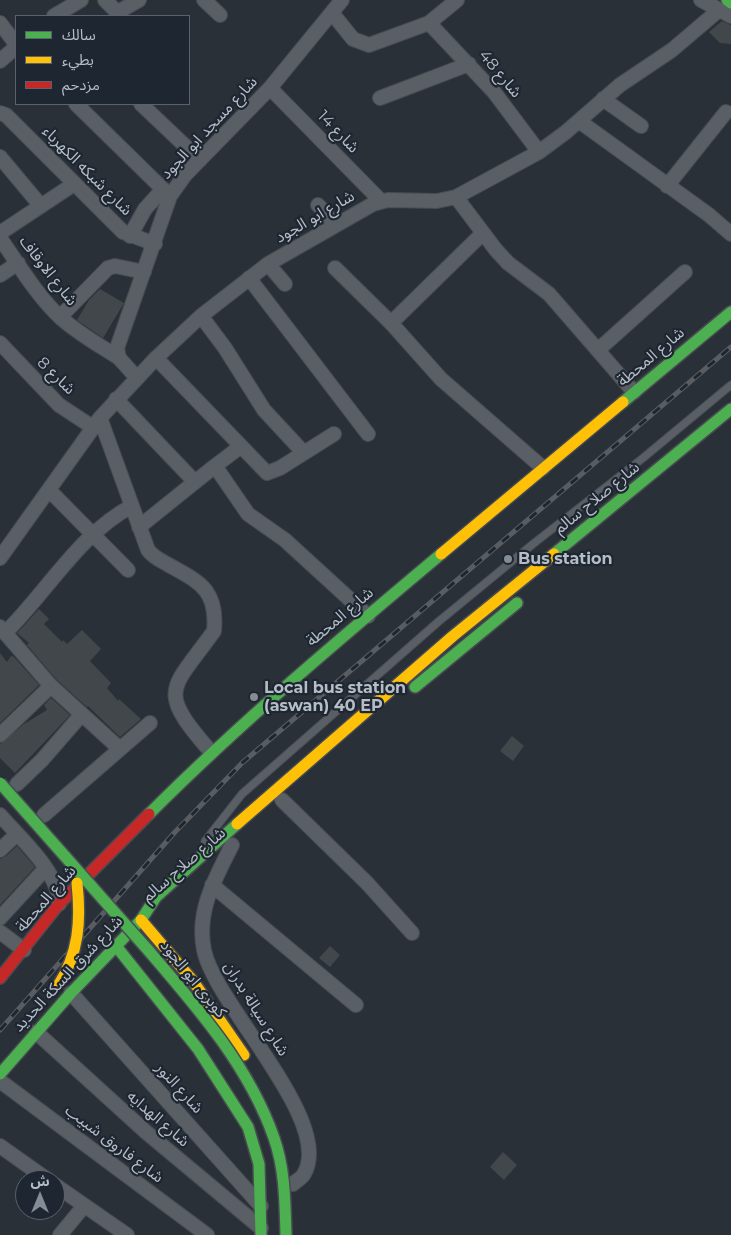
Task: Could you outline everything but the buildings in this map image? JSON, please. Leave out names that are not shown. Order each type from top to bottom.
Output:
[{"type":"main road","points":[[726,9],[731,3]]},
{"type":"main road","name":"شارع المحطة","points":[[0,978],[59,904],[211,752],[285,685],[731,312]]},
{"type":"main road","name":"شارع صلاح سالم","points":[[142,920],[156,897],[314,755],[453,636],[731,409]]},
{"type":"main road","points":[[405,695],[527,594]]},
{"type":"main road","points":[[260,820],[367,727]]},
{"type":"main road","name":"كوبرى ابو الجود","points":[[0,783],[185,992],[225,1047],[260,1105],[275,1139],[280,1160],[286,1235]]},
{"type":"main road","name":"كوبرى ابو الجود","points":[[0,797],[77,883],[192,1018],[245,1100],[261,1131],[269,1157],[275,1235]]},
{"type":"main road","name":"شارع صلاح سالم","points":[[210,866],[235,842]]},
{"type":"main road","points":[[55,990],[73,961],[78,946],[81,915],[77,883]]},
{"type":"main road","name":"شارع صلاح سالم","points":[[142,920],[164,908]]},
{"type":"main road","points":[[142,920],[193,981],[258,1078],[284,1138],[292,1184],[294,1235]]},
{"type":"main road","name":"شارع شرق السكة الحديد","points":[[0,1074],[71,992],[142,920]]},
{"type":"main road","points":[[116,946],[198,1049],[248,1127],[260,1164],[261,1231]]},
{"type":"street","points":[[56,15],[81,0]]},
{"type":"street","points":[[105,0],[120,14],[139,0]]},
{"type":"street","points":[[204,0],[220,15]]},
{"type":"street","points":[[336,4],[353,39],[361,44],[370,45],[429,23],[457,0]]},
{"type":"street","points":[[701,0],[726,9]]},
{"type":"street","name":"شارع مسجد ابو الجود","points":[[119,358],[117,348],[156,244],[167,193],[270,88],[336,4]]},
{"type":"street","name":"شارع ابو الجود","points":[[0,558],[116,399],[201,316],[249,278],[268,264],[335,224],[381,201],[437,201],[456,197],[539,152],[579,121],[603,99],[726,9]]},
{"type":"street","points":[[0,23],[15,45]]},
{"type":"street","name":"شارع 48","points":[[429,23],[469,64],[539,152]]},
{"type":"street","points":[[0,61],[15,47]]},
{"type":"street","points":[[380,98],[469,64]]},
{"type":"street","name":"شارع 14","points":[[270,88],[381,201]]},
{"type":"street","points":[[603,99],[641,126]]},
{"type":"street","points":[[77,105],[167,193],[145,209],[130,236]]},
{"type":"street","points":[[142,105],[200,160]]},
{"type":"street","points":[[667,186],[726,112]]},
{"type":"street","name":"شارع شبكه الكهرباء","points":[[0,113],[6,115],[115,226],[130,236],[156,244]]},
{"type":"street","points":[[579,121],[731,234]]},
{"type":"street","points":[[0,157],[41,206]]},
{"type":"street","points":[[0,234],[74,184]]},
{"type":"street","points":[[456,197],[482,234],[508,263],[549,294],[634,392]]},
{"type":"street","points":[[318,205],[335,224]]},
{"type":"street","points":[[390,323],[482,234]]},
{"type":"street","name":"شارع الاوقاف","points":[[0,238],[42,297],[60,317],[77,332],[119,358]]},
{"type":"street","points":[[0,275],[18,263]]},
{"type":"street","points":[[268,264],[284,284]]},
{"type":"street","points":[[60,317],[108,268],[115,266],[144,272]]},
{"type":"street","points":[[335,268],[390,323],[441,379],[543,468]]},
{"type":"street","points":[[598,350],[685,272]]},
{"type":"street","points":[[249,278],[368,434]]},
{"type":"street","points":[[201,316],[225,348],[264,410],[304,453]]},
{"type":"street","name":"شارع 8","points":[[0,343],[59,405],[97,423]]},
{"type":"street","points":[[119,358],[137,378]]},
{"type":"street","points":[[156,358],[267,473],[273,472],[334,434]]},
{"type":"street","points":[[116,399],[196,482]]},
{"type":"street","points":[[97,423],[151,554],[192,578],[212,598],[214,631],[179,678],[175,697],[178,710],[211,752]]},
{"type":"street","points":[[139,527],[240,447]]},
{"type":"street","points":[[215,466],[248,514],[284,540],[368,616]]},
{"type":"street","points":[[49,490],[128,570]]},
{"type":"street","points":[[120,749],[51,686],[3,630],[93,535],[119,513],[132,506]]},
{"type":"street","points":[[0,735],[51,686]]},
{"type":"street","points":[[17,784],[42,760],[82,714]]},
{"type":"street","points":[[44,815],[150,723]]},
{"type":"street","points":[[282,800],[367,883],[412,933]]},
{"type":"street","points":[[0,815],[46,868],[54,880],[59,893],[59,904]]},
{"type":"street","points":[[0,850],[16,834]]},
{"type":"street","name":"شارع سيالة بدران","points":[[235,842],[206,900],[202,925],[204,951],[209,967],[284,1086],[304,1128],[308,1143],[308,1159],[304,1175],[292,1184]]},
{"type":"street","points":[[0,918],[46,868]]},
{"type":"street","points":[[212,885],[356,1005]]},
{"type":"street","points":[[0,932],[24,950]]},
{"type":"street","name":"شارع النور","points":[[71,992],[261,1206]]},
{"type":"street","name":"شارع الهدايه","points":[[36,1032],[146,1132],[261,1231]]},
{"type":"street","name":"شارع فاروق شبيب","points":[[0,1081],[207,1235]]},
{"type":"street","points":[[0,1146],[34,1170]]},
{"type":"street","points":[[65,1192],[125,1234]]},
{"type":"street","points":[[60,1235],[84,1206]]},
{"type":"lane","points":[[189,866],[213,828],[242,794],[438,622],[731,385]]},
{"type":"railway","points":[[0,1030],[175,832],[242,763],[731,347]]},
{"type":"traffic: fast","points":[[727,0],[731,3]]},
{"type":"traffic: fast","points":[[623,402],[731,312]]},
{"type":"traffic: fast","points":[[554,554],[731,409]]},
{"type":"traffic: fast","points":[[149,814],[255,713],[441,554]]},
{"type":"traffic: fast","points":[[415,687],[517,603]]},
{"type":"traffic: fast","points":[[0,783],[166,971],[220,1038],[236,1062],[251,1086],[278,1150],[284,1186],[286,1235]]},
{"type":"traffic: fast","points":[[0,1074],[71,993],[141,920],[156,897],[237,824]]},
{"type":"traffic: fast","points":[[116,946],[198,1049],[248,1127],[259,1164],[261,1235]]},
{"type":"traffic: slow","points":[[441,554],[623,402]]},
{"type":"traffic: slow","points":[[237,824],[453,636],[554,554]]},
{"type":"traffic: slow","points":[[58,986],[70,961],[77,936],[79,910],[77,883]]},
{"type":"traffic: slow","points":[[141,920],[193,981],[244,1055]]},
{"type":"traffic: jam","points":[[0,978],[59,904],[149,814]]},
{"type":"place","name":"Bus station","points":[[508,559]]},
{"type":"place","name":"Local bus station (aswan) 40 EP","points":[[254,697]]}]
